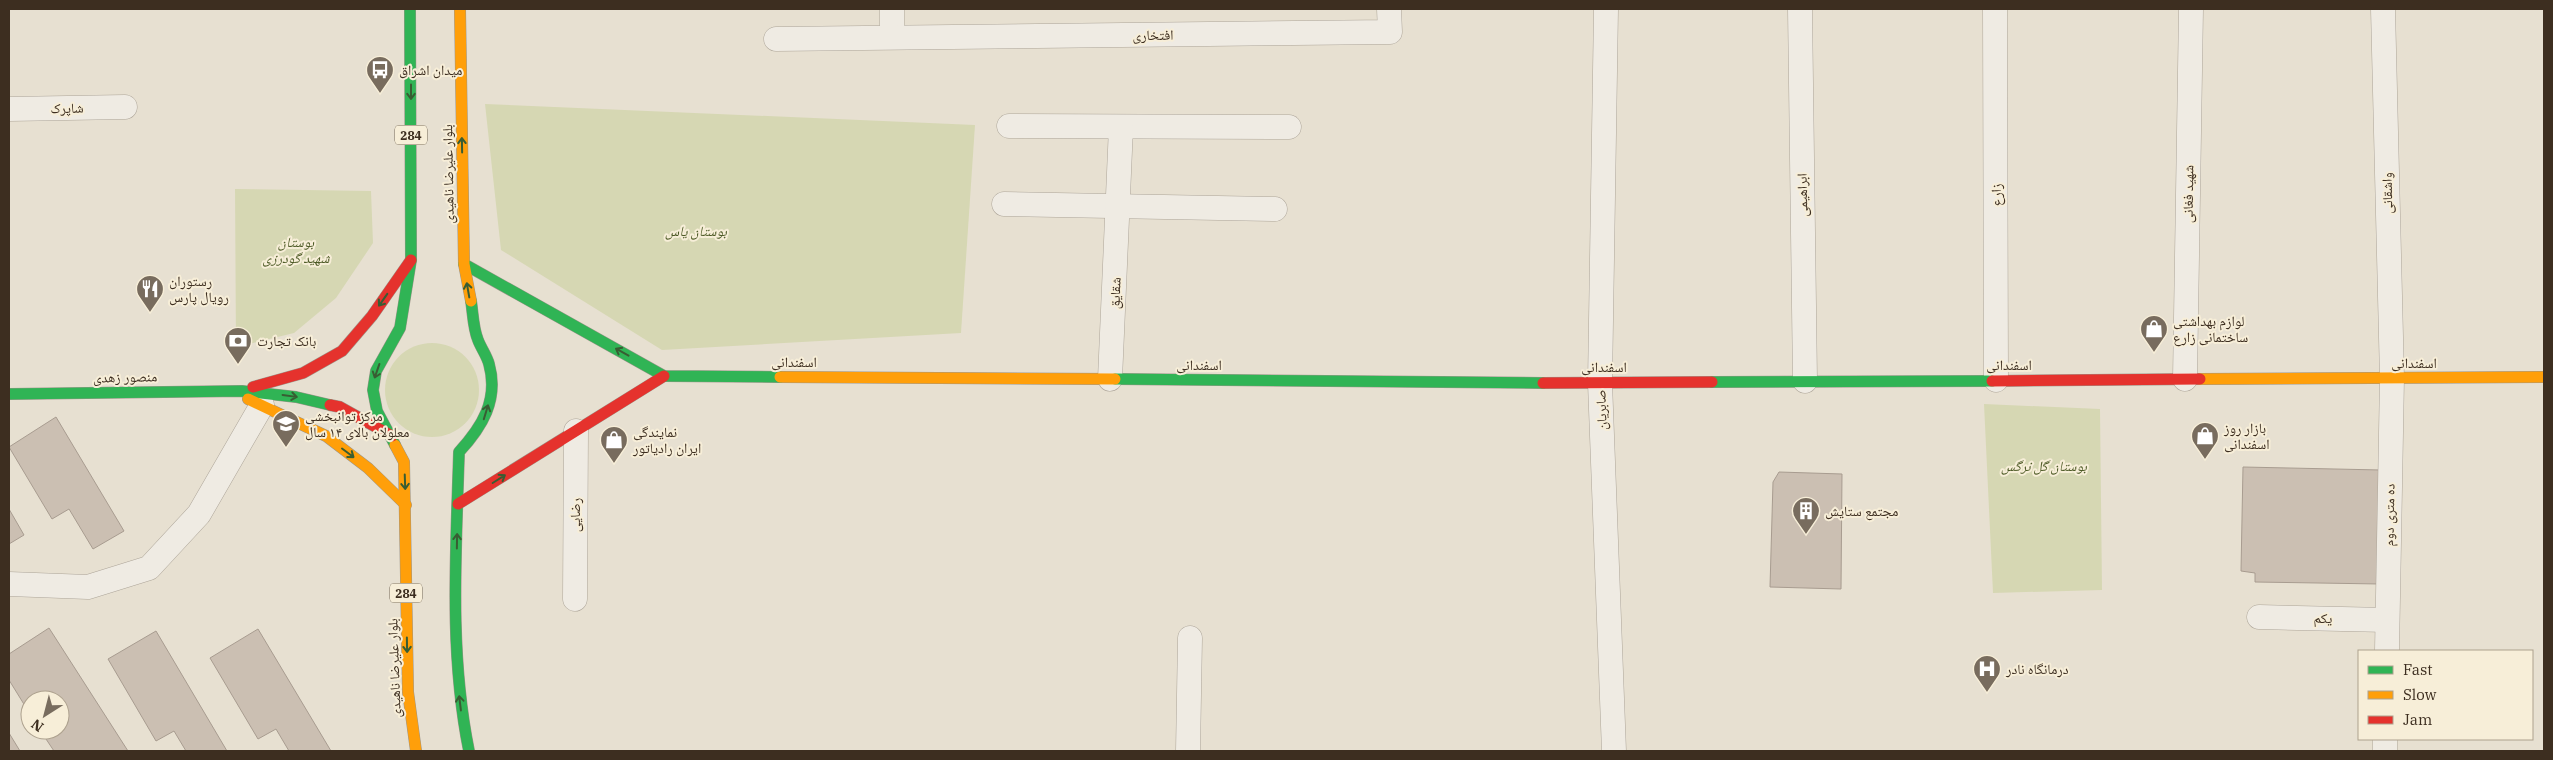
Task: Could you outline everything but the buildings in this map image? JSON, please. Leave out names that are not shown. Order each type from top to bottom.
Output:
[{"type":"main road","name":"284","points":[[410,9],[411,260]]},
{"type":"main road","name":"بلوار علیرضا ناهیدی","points":[[458,504],[459,452],[477,434],[486,414],[492,388],[489,364],[477,338],[464,264],[460,9]]},
{"type":"main road","name":"بلوار علیرضا ناهیدی","points":[[411,260],[400,328],[376,371],[373,390],[377,411],[392,436],[404,462],[408,692],[416,751]]},
{"type":"main road","name":"منصور زهدی","points":[[242,391],[303,373],[342,351],[372,316],[411,260]]},
{"type":"main road","points":[[464,264],[664,376],[458,504],[456,670],[469,751]]},
{"type":"main road","name":"اسفندانی","points":[[664,376],[1600,383],[2544,377]]},
{"type":"main road","points":[[228,391],[326,436],[368,468],[406,505]]},
{"type":"main road","name":"منصور زهدی","points":[[9,394],[242,391],[296,397],[340,407],[392,436]]},
{"type":"street","points":[[892,9],[892,38]]},
{"type":"street","name":"افتخاری","points":[[776,39],[1390,32],[1389,9]]},
{"type":"street","name":"صابریان","points":[[1606,9],[1600,383],[1614,751]]},
{"type":"street","name":"ابراهیمی","points":[[1800,9],[1805,381]]},
{"type":"street","name":"زارع","points":[[1995,9],[1996,380]]},
{"type":"street","name":"شهید فغانی","points":[[2186,379],[2191,9]]},
{"type":"street","name":"واشقانی","points":[[2382,9],[2392,378]]},
{"type":"street","name":"شاپرک","points":[[9,109],[126,107]]},
{"type":"street","points":[[1009,126],[1289,127]]},
{"type":"street","name":"شقایق","points":[[1110,379],[1121,127]]},
{"type":"street","points":[[1004,204],[1275,209]]},
{"type":"street","name":"ده متری دوم","points":[[2386,650],[2392,378]]},
{"type":"street","points":[[9,584],[88,587],[149,568],[199,514],[262,405]]},
{"type":"street","name":"رضایی","points":[[575,599],[576,431]]},
{"type":"street","name":"یکم","points":[[2260,617],[2387,620]]},
{"type":"street","points":[[1188,751],[1190,638]]},
{"type":"street","points":[[402,751],[408,692]]},
{"type":"green space","name":"بوستان یاس","points":[[485,104],[975,125],[961,333],[662,350],[501,250]]},
{"type":"green space","name":"بوستان شهید گودرزی","points":[[235,189],[371,191],[373,243],[336,298],[294,333],[236,347]]},
{"type":"green space","points":[[432,343],[450,346],[465,357],[476,372],[479,390],[476,408],[465,423],[450,434],[432,437],[414,434],[399,423],[388,408],[385,390],[388,372],[399,357],[414,346]]},
{"type":"green space","name":"بوستان گل نرگس","points":[[1984,404],[2100,409],[2102,590],[1993,593]]},
{"type":"traffic: fast","points":[[395,445],[377,411],[373,390],[376,371],[400,328],[411,260],[410,9]]},
{"type":"traffic: fast","points":[[464,264],[664,376],[780,377]]},
{"type":"traffic: fast","points":[[469,751],[463,714],[456,640],[455,602],[459,452],[481,423],[490,401],[492,389],[489,364],[476,335],[471,301]]},
{"type":"traffic: fast","points":[[1115,379],[1543,383]]},
{"type":"traffic: fast","points":[[1712,382],[1992,381]]},
{"type":"traffic: fast","points":[[9,394],[242,391],[296,397],[330,405]]},
{"type":"traffic: slow","points":[[460,9],[464,264],[471,301]]},
{"type":"traffic: slow","points":[[780,377],[1115,379]]},
{"type":"traffic: slow","points":[[2200,379],[2544,377]]},
{"type":"traffic: slow","points":[[248,399],[326,436],[368,468],[406,505]]},
{"type":"traffic: slow","points":[[395,445],[404,462],[408,692],[416,751]]},
{"type":"traffic: jam","points":[[253,387],[303,373],[342,351],[372,316],[411,260]]},
{"type":"traffic: jam","points":[[458,504],[664,376]]},
{"type":"traffic: jam","points":[[1992,381],[2200,379]]},
{"type":"traffic: jam","points":[[1543,383],[1712,382]]},
{"type":"traffic: jam","points":[[330,405],[340,407],[392,436]]},
{"type":"place","name":"میدان اشراق","points":[[380,94]]},
{"type":"place","name":"رستوران رویال پارس","points":[[150,313]]},
{"type":"place","name":"لوازم بهداشتی ساختمانی زارع","points":[[2154,353]]},
{"type":"place","name":"بانک تجارت","points":[[238,365]]},
{"type":"place","name":"مرکز توانبخشی معلولان بالای ۱۴ سال","points":[[286,448]]},
{"type":"place","name":"بازار روز اسفندانی","points":[[2205,460]]},
{"type":"place","name":"نمایندگی ایران رادیاتور","points":[[614,464]]},
{"type":"place","name":"مجتمع ستایش","points":[[1806,535]]},
{"type":"place","name":"درمانگاه نادر","points":[[1987,693]]}]
